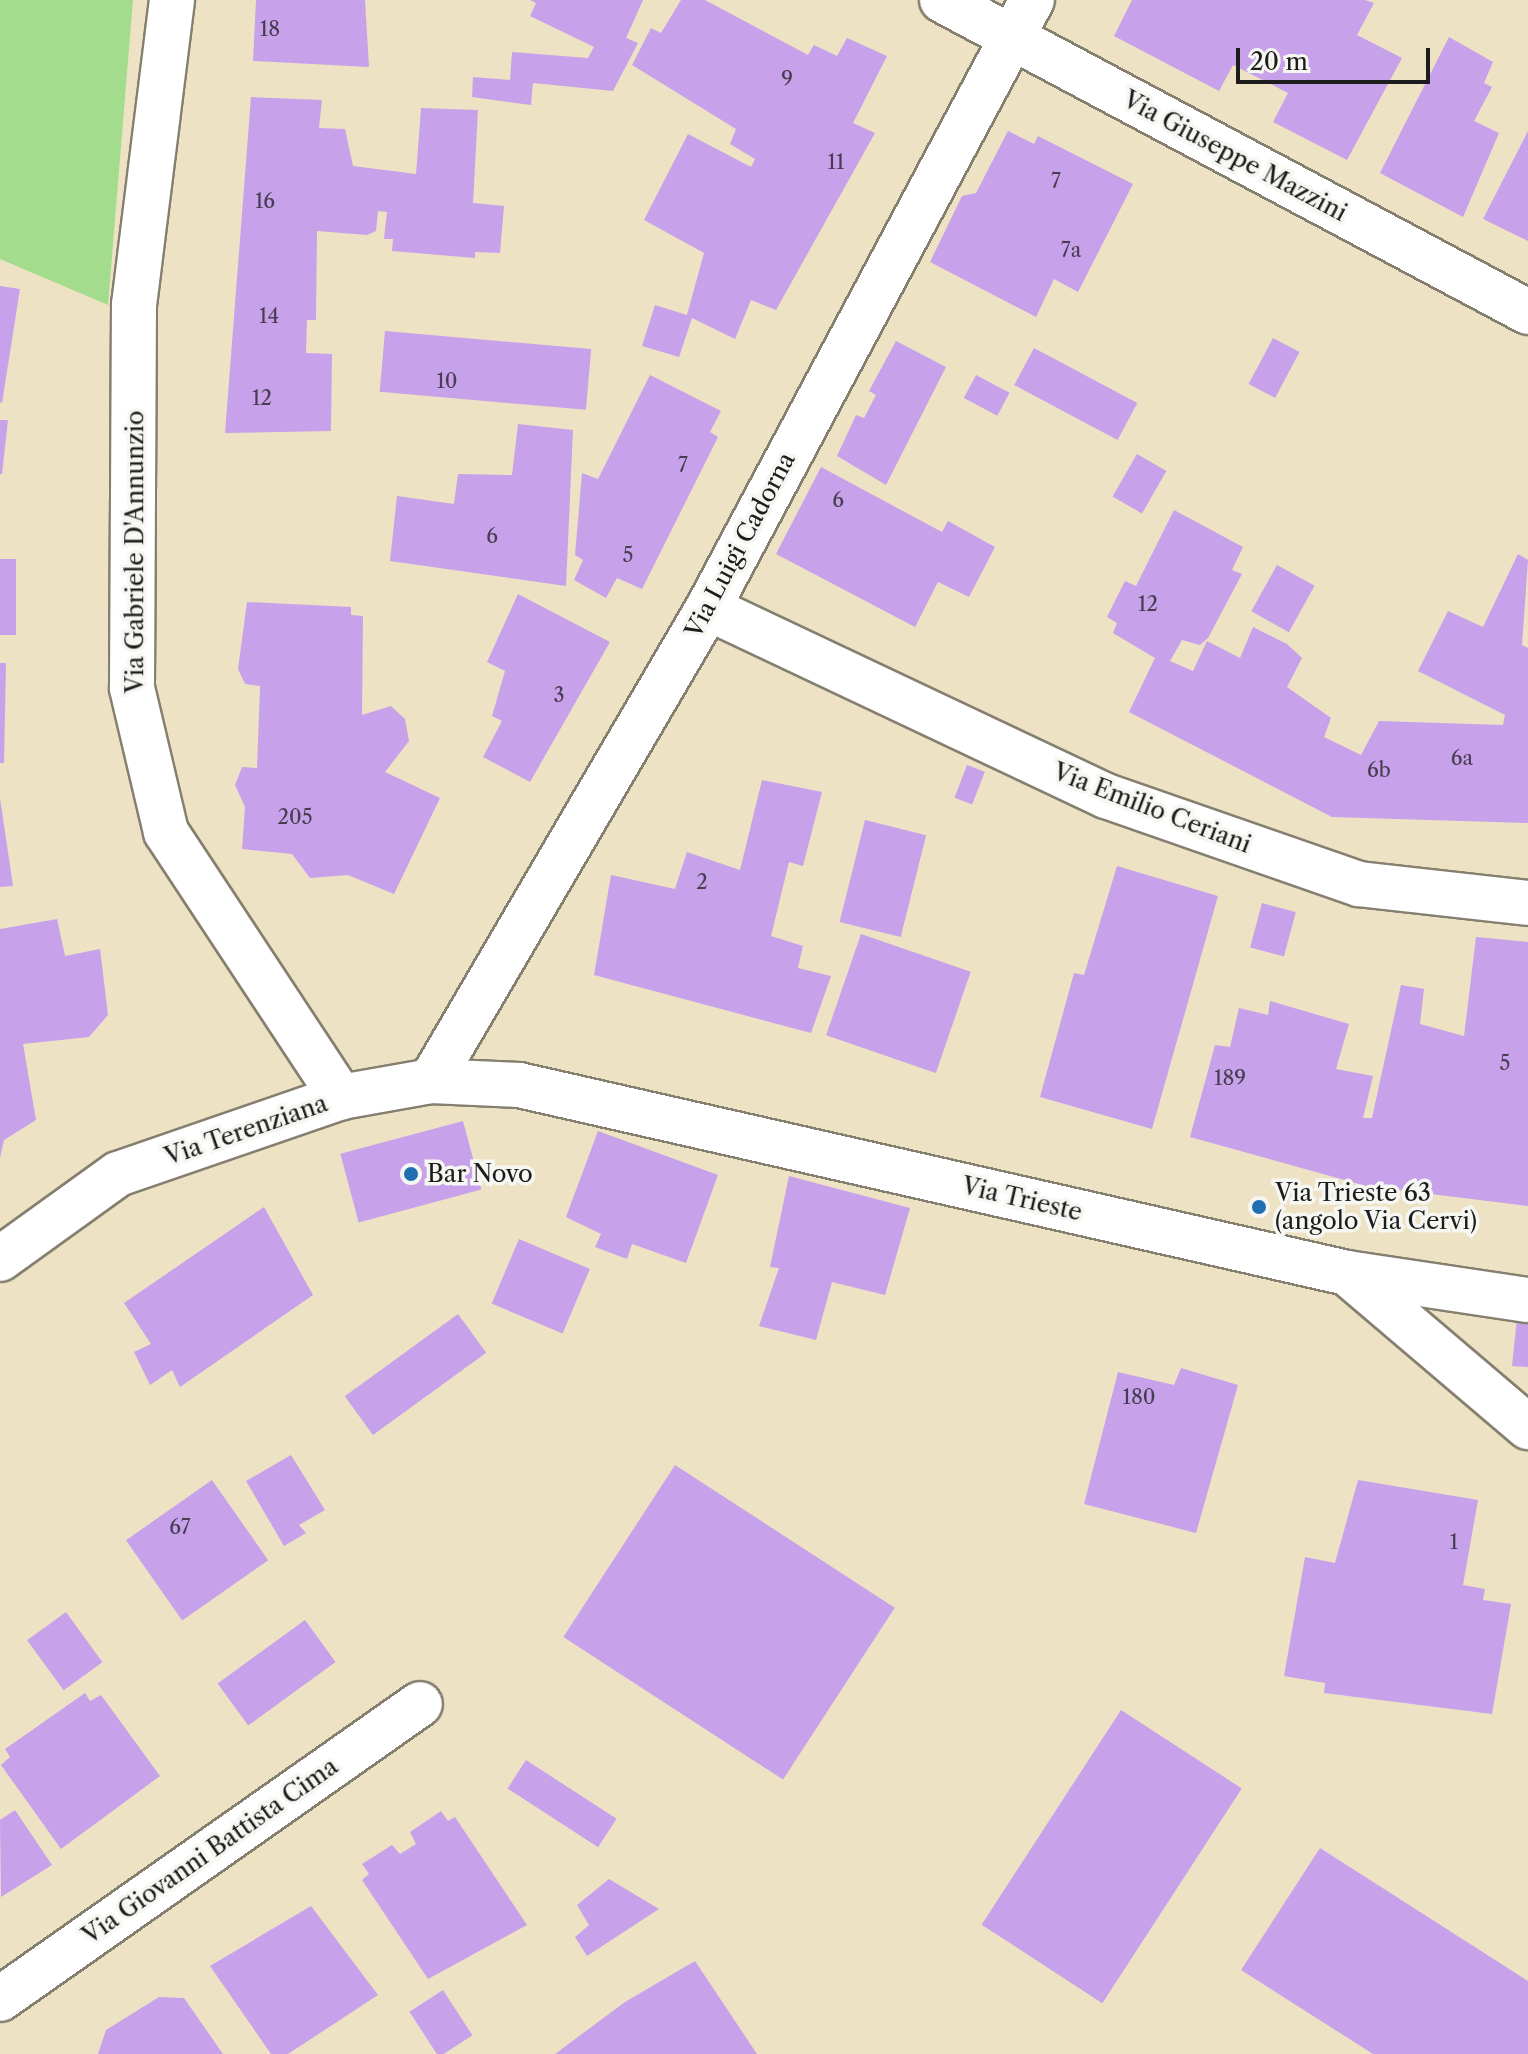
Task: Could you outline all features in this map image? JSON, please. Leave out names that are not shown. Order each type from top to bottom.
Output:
[{"type":"street","name":"Via Gabriele D'Annunzio","points":[[172,0],[134,304],[132,688],[166,832],[341,1097]]},
{"type":"street","name":"Via Giuseppe Mazzini","points":[[942,0],[1022,18],[1528,312]]},
{"type":"street","name":"Via Luigi Cadorna","points":[[431,1081],[708,608],[1022,18]]},
{"type":"street","name":"Via Emilio Ceriani","points":[[708,608],[1106,796],[1359,884],[1528,903]]},
{"type":"street","name":"Via Terenziana","points":[[0,1259],[118,1174],[341,1097],[431,1081],[519,1085]]},
{"type":"street","name":"Via Trieste","points":[[519,1085],[1347,1273],[1528,1300]]},
{"type":"street","points":[[1347,1273],[1528,1427]]},
{"type":"street","name":"Via Giovanni Battista Cima","points":[[0,1999],[420,1704]]},
{"type":"green space","points":[[0,0],[133,0],[108,305],[0,259]]},
{"type":"building","points":[[256,0],[365,0],[369,67],[253,61]]},
{"type":"building","points":[[530,0],[643,0],[626,38],[638,43],[613,91],[533,83],[531,105],[472,97],[473,77],[510,80],[512,52],[588,58],[594,47],[530,16],[536,3]]},
{"type":"building","points":[[681,0],[705,0],[808,55],[814,45],[837,56],[847,38],[887,56],[853,123],[875,133],[776,310],[751,300],[735,339],[692,318],[679,357],[642,346],[655,305],[687,315],[704,253],[644,220],[688,134],[751,167],[755,159],[730,144],[736,129],[632,65],[651,28],[661,33]]},
{"type":"building","points":[[1132,0],[1365,0],[1374,3],[1357,35],[1402,58],[1347,160],[1273,122],[1288,93],[1233,65],[1219,91],[1114,36]]},
{"type":"building","points":[[1449,37],[1493,62],[1484,83],[1492,87],[1474,121],[1499,133],[1463,217],[1380,173]]},
{"type":"building","points":[[251,97],[322,100],[319,128],[345,129],[353,166],[416,174],[421,108],[478,110],[473,203],[504,206],[500,253],[475,252],[475,258],[392,251],[393,239],[384,239],[387,212],[378,211],[376,231],[367,235],[317,231],[316,320],[307,320],[306,353],[332,354],[331,431],[225,433]]},
{"type":"building","points":[[1008,131],[1034,144],[1038,136],[1133,184],[1078,292],[1054,279],[1036,317],[930,262],[962,196],[976,193]]},
{"type":"building","points":[[1528,131],[1528,241],[1483,219]]},
{"type":"building","points":[[0,286],[20,289],[2,403],[0,402]]},
{"type":"building","points":[[385,331],[591,349],[586,410],[380,392]]},
{"type":"building","points":[[1273,338],[1299,352],[1275,398],[1249,384]]},
{"type":"building","points":[[896,341],[946,367],[886,485],[837,456],[856,415],[864,418],[876,395],[869,391]]},
{"type":"building","points":[[1034,348],[1137,403],[1118,440],[1014,385]]},
{"type":"building","points":[[650,375],[721,411],[710,432],[718,437],[642,589],[617,578],[606,598],[574,580],[583,560],[575,555],[582,473],[598,479]]},
{"type":"building","points":[[976,375],[1010,393],[997,416],[964,398]]},
{"type":"building","points":[[0,420],[8,420],[2,474],[0,474]]},
{"type":"building","points":[[518,424],[573,430],[566,586],[390,561],[397,496],[454,504],[458,474],[512,475]]},
{"type":"building","points":[[1137,454],[1166,471],[1142,513],[1112,496]]},
{"type":"building","points":[[821,467],[942,532],[948,521],[995,547],[969,597],[938,582],[915,627],[776,554]]},
{"type":"building","points":[[1174,510],[1243,547],[1232,570],[1242,574],[1208,638],[1200,645],[1182,640],[1170,661],[1193,671],[1207,641],[1240,658],[1253,627],[1287,644],[1302,658],[1287,687],[1331,718],[1324,737],[1361,755],[1379,721],[1503,725],[1505,715],[1418,671],[1448,611],[1483,627],[1518,554],[1528,560],[1522,645],[1528,648],[1528,823],[1332,817],[1129,712],[1155,658],[1113,633],[1117,623],[1107,617],[1125,581],[1136,586]]},
{"type":"building","points":[[0,559],[16,559],[16,635],[0,635]]},
{"type":"building","points":[[1277,565],[1315,586],[1289,632],[1251,611]]},
{"type":"building","points":[[518,594],[610,642],[530,782],[483,757],[502,721],[492,716],[505,671],[487,662]]},
{"type":"building","points":[[247,602],[351,607],[351,615],[363,616],[362,715],[391,706],[405,719],[409,741],[385,772],[440,798],[394,894],[348,875],[310,878],[292,854],[242,849],[245,807],[235,785],[242,767],[257,768],[260,686],[245,684],[238,669]]},
{"type":"building","points":[[0,663],[6,663],[4,763],[0,763]]},
{"type":"building","points":[[967,765],[985,772],[972,804],[954,798]]},
{"type":"building","points":[[762,780],[822,792],[803,866],[789,862],[771,936],[803,946],[798,968],[831,976],[811,1033],[594,975],[611,875],[675,889],[687,852],[740,870]]},
{"type":"building","points":[[0,798],[13,886],[0,887]]},
{"type":"building","points":[[865,820],[926,835],[901,937],[840,922]]},
{"type":"building","points":[[1117,866],[1218,896],[1152,1129],[1040,1097],[1074,973],[1084,975]]},
{"type":"building","points":[[1262,903],[1296,912],[1284,956],[1250,947]]},
{"type":"building","points":[[57,919],[65,956],[100,949],[108,1015],[89,1037],[23,1044],[36,1120],[4,1140],[0,1158],[0,929]]},
{"type":"building","points":[[861,934],[971,972],[936,1073],[826,1035]]},
{"type":"building","points":[[1476,937],[1528,942],[1528,1206],[1366,1186],[1190,1137],[1215,1045],[1230,1047],[1239,1008],[1268,1015],[1270,1001],[1349,1024],[1336,1069],[1373,1076],[1363,1118],[1372,1118],[1401,985],[1424,989],[1420,1024],[1464,1036]]},
{"type":"building","name":"Bar Novo","points":[[463,1121],[481,1190],[359,1222],[340,1154]]},
{"type":"building","points":[[598,1131],[718,1175],[686,1263],[632,1244],[627,1259],[595,1247],[601,1234],[566,1217]]},
{"type":"building","points":[[789,1176],[910,1208],[885,1295],[832,1282],[816,1340],[759,1326],[779,1268],[770,1267]]},
{"type":"building","points":[[264,1207],[313,1295],[180,1387],[172,1370],[150,1385],[134,1352],[151,1344],[124,1303]]},
{"type":"building","points":[[519,1239],[590,1269],[563,1334],[492,1303]]},
{"type":"building","points":[[458,1314],[486,1353],[373,1435],[345,1396]]},
{"type":"building","points":[[1517,1318],[1528,1319],[1528,1367],[1512,1366]]},
{"type":"building","points":[[1181,1368],[1238,1385],[1196,1533],[1084,1504],[1118,1372],[1174,1385]]},
{"type":"building","points":[[291,1455],[325,1510],[299,1525],[306,1533],[284,1546],[246,1481]]},
{"type":"building","points":[[675,1465],[895,1608],[783,1780],[563,1637]]},
{"type":"building","points":[[212,1480],[268,1560],[182,1621],[126,1540]]},
{"type":"building","points":[[1358,1480],[1478,1500],[1463,1585],[1485,1589],[1483,1600],[1511,1604],[1492,1714],[1324,1693],[1325,1683],[1284,1676],[1305,1557],[1335,1563]]},
{"type":"building","points":[[66,1612],[102,1662],[64,1690],[27,1640]]},
{"type":"building","points":[[305,1620],[336,1662],[248,1726],[218,1683]]},
{"type":"building","points":[[85,1693],[90,1701],[101,1695],[160,1776],[61,1849],[1,1765],[10,1757],[5,1749]]},
{"type":"building","points":[[1121,1710],[1242,1788],[1102,2003],[982,1925]]},
{"type":"building","points":[[526,1760],[617,1819],[598,1847],[507,1789]]},
{"type":"building","points":[[15,1810],[52,1865],[1,1897],[0,1820]]},
{"type":"building","points":[[441,1811],[448,1821],[455,1817],[527,1925],[428,1979],[362,1880],[369,1874],[362,1864],[392,1845],[400,1854],[416,1844],[410,1832]]},
{"type":"building","points":[[1320,1848],[1528,1981],[1528,2054],[1373,2054],[1241,1970]]},
{"type":"building","points":[[609,1879],[659,1909],[587,1956],[575,1937],[589,1925],[577,1905]]},
{"type":"building","points":[[311,1906],[378,1995],[288,2054],[271,2054],[210,1966]]},
{"type":"building","points":[[695,1961],[757,2054],[555,2054],[625,2002]]},
{"type":"building","points":[[443,1990],[472,2035],[444,2054],[437,2054],[409,2012]]},
{"type":"building","points":[[159,1997],[184,1998],[223,2054],[98,2054],[106,2030]]},
{"type":"place","name":"Bar Novo","points":[[411,1174]]},
{"type":"place","name":"Via Trieste 63 (angolo Via Cervi)","points":[[1259,1207]]}]
